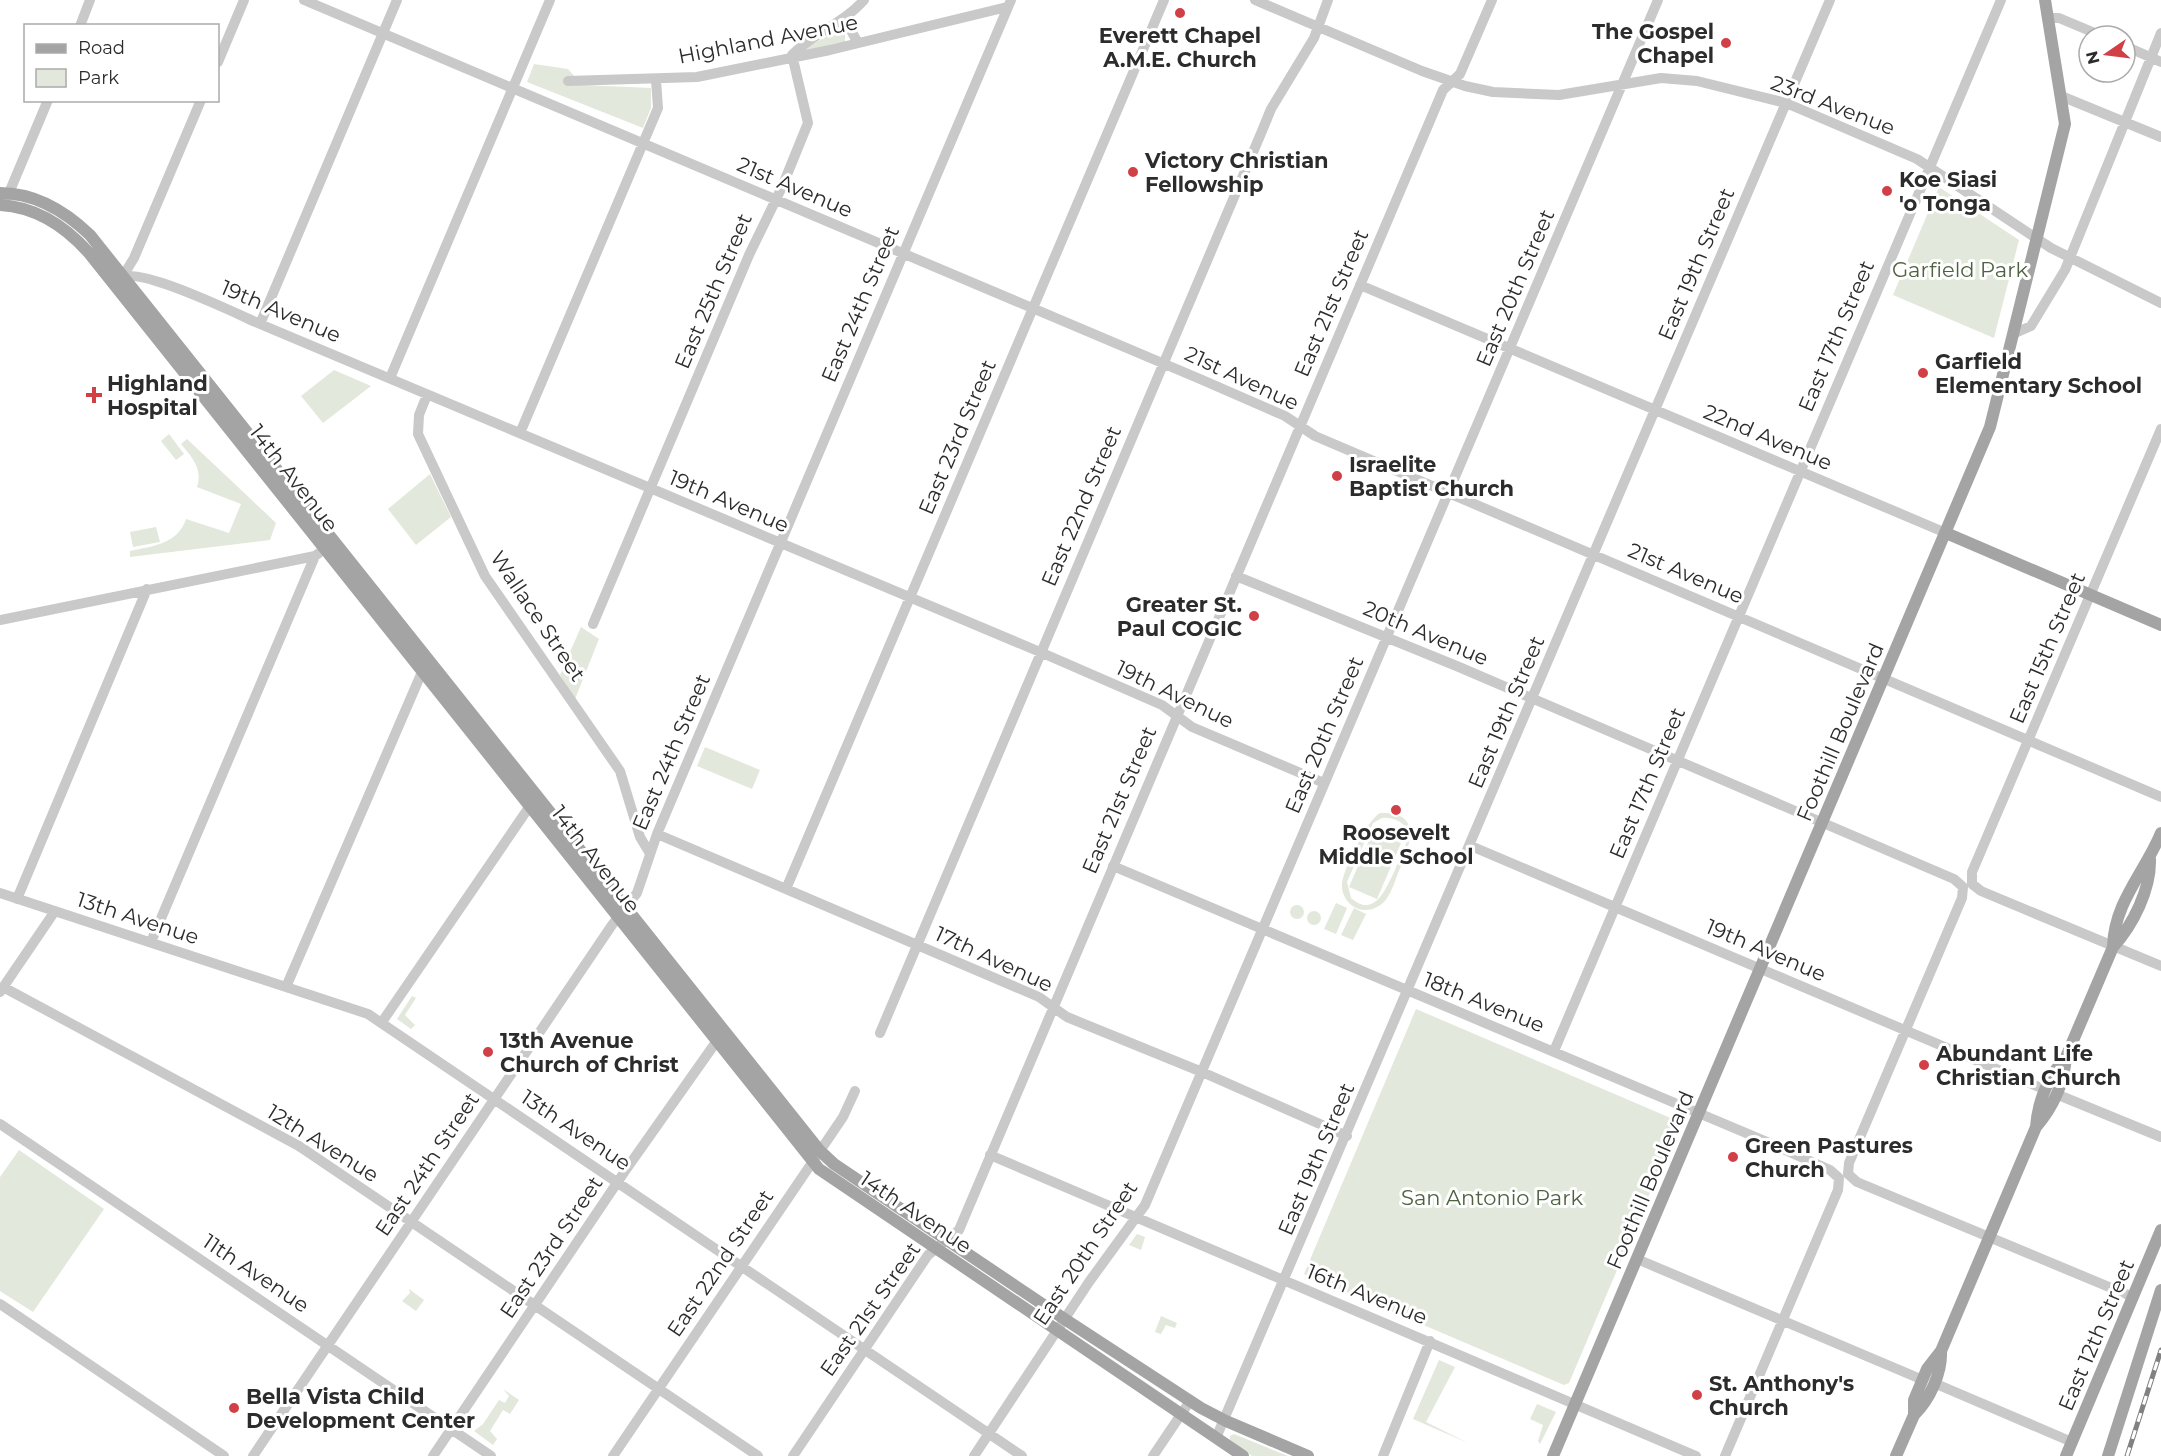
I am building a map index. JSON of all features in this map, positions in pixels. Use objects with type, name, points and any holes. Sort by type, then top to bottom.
[{"type":"main road","name":"Foothill Boulevard","points":[[1553,1456],[1990,427],[2065,124],[2045,0]]},
{"type":"main road","name":"14th Avenue","points":[[3,199],[43,216],[74,236],[118,279],[324,548],[425,665],[720,1036],[812,1162],[1243,1456]]},
{"type":"main road","name":"22nd Avenue","points":[[1946,533],[2161,625]]},
{"type":"main road","points":[[1896,1456],[1914,1415],[1914,1400],[1928,1381],[1931,1360],[1941,1350],[2036,1127],[2048,1113],[2054,1070],[2066,1057],[2113,947],[2127,932],[2151,873],[2150,859],[2161,833]]},
{"type":"main road","name":"14th Avenue","points":[[720,1036],[820,1151],[834,1164],[1065,1320],[1190,1401],[1226,1421],[1308,1456]]},
{"type":"main road","name":"East 12th Street","points":[[2066,1456],[2161,1230]]},
{"type":"main road","name":"East 12th Street","points":[[2109,1456],[2161,1290]]},
{"type":"street","points":[[81,24],[90,0]]},
{"type":"street","points":[[219,60],[244,0]]},
{"type":"street","name":"21st Avenue","points":[[304,0],[1285,416],[1315,436],[2161,797]]},
{"type":"street","points":[[260,324],[397,0]]},
{"type":"street","points":[[390,378],[550,0]]},
{"type":"street","points":[[792,55],[801,46],[844,18],[864,0]]},
{"type":"street","name":"East 23rd Street","points":[[786,889],[1164,0]]},
{"type":"street","name":"23rd Avenue","points":[[1255,0],[1451,82],[1493,92],[1530,96],[1559,95],[1662,78],[1684,79],[1786,103],[1917,159],[2037,239],[2161,303]]},
{"type":"street","name":"East 22nd Street","points":[[880,1033],[1271,109],[1314,38],[1328,0]]},
{"type":"street","name":"East 21st Street","points":[[793,1456],[935,1248],[959,1230],[1443,90],[1460,74],[1492,0]]},
{"type":"street","name":"East 20th Street","points":[[974,1456],[988,1432],[1145,1205],[1658,0]]},
{"type":"street","name":"East 19th Street","points":[[1216,1438],[1226,1421],[1830,0]]},
{"type":"street","name":"East 17th Street","points":[[1554,1052],[1928,167],[2001,0]]},
{"type":"street","name":"Highland Avenue","points":[[568,81],[656,80],[726,72],[792,55],[858,43],[1009,3]]},
{"type":"street","name":"East 24th Street","points":[[253,1456],[622,913],[638,893],[649,852],[1009,3]]},
{"type":"street","points":[[844,18],[858,43]]},
{"type":"street","points":[[2048,18],[2059,18],[2077,26]]},
{"type":"street","points":[[2013,334],[2031,326],[2060,281],[2125,123],[2156,59],[2161,33]]},
{"type":"street","points":[[2137,51],[2156,59]]},
{"type":"street","name":"East 25th Street","points":[[593,624],[808,123],[792,55]]},
{"type":"street","points":[[520,433],[658,108],[656,80]]},
{"type":"street","points":[[2061,96],[2161,137]]},
{"type":"street","points":[[3,199],[47,102]]},
{"type":"street","points":[[118,279],[134,258],[200,102]]},
{"type":"street","name":"19th Avenue","points":[[118,279],[148,277],[390,378],[1040,652],[1162,705],[1192,727],[1324,783]]},
{"type":"street","name":"22nd Avenue","points":[[1360,285],[1946,533]]},
{"type":"street","name":"Wallace Street","points":[[427,395],[418,424],[425,451],[481,568],[620,771],[640,837],[649,852]]},
{"type":"street","name":"East 15th Street","points":[[1725,1456],[2161,429]]},
{"type":"street","points":[[0,620],[324,548]]},
{"type":"street","points":[[151,942],[324,548]]},
{"type":"street","name":"20th Avenue","points":[[1236,576],[2161,966]]},
{"type":"street","points":[[17,899],[147,589]]},
{"type":"street","points":[[286,987],[425,665]]},
{"type":"street","points":[[382,1022],[533,801]]},
{"type":"street","name":"17th Avenue","points":[[657,834],[1039,997],[1067,1017],[1202,1072],[1347,1136]]},
{"type":"street","name":"19th Avenue","points":[[1471,846],[2161,1137]]},
{"type":"street","name":"18th Avenue","points":[[1113,866],[2133,1297]]},
{"type":"street","name":"13th Avenue","points":[[0,893],[365,1013],[382,1022],[1022,1456]]},
{"type":"street","points":[[1,989],[55,911]]},
{"type":"street","name":"12th Avenue","points":[[1,989],[292,1143],[758,1456]]},
{"type":"street","name":"East 23rd Street","points":[[433,1456],[618,1182],[720,1036]]},
{"type":"street","name":"East 22nd Street","points":[[613,1456],[843,1117],[855,1090]]},
{"type":"street","name":"11th Avenue","points":[[0,1124],[491,1456]]},
{"type":"street","name":"16th Avenue","points":[[990,1155],[1696,1456]]},
{"type":"street","points":[[1637,1259],[2072,1442]]},
{"type":"street","points":[[0,1304],[224,1456]]},
{"type":"street","points":[[1383,1456],[1430,1341]]},
{"type":"street","points":[[1153,1456],[1190,1401]]},
{"type":"green space","points":[[839,29],[845,33],[845,42],[806,52],[804,49]]},
{"type":"green space","points":[[534,64],[568,69],[582,85],[651,88],[651,108],[643,128],[527,82]]},
{"type":"green space","name":"Garfield Park","points":[[1939,187],[2019,240],[1994,338],[1893,295]]},
{"type":"green space","points":[[334,370],[371,386],[323,423],[301,396]]},
{"type":"green space","points":[[169,434],[184,454],[176,460],[161,441]]},
{"type":"green space","points":[[187,439],[276,523],[270,540],[130,557],[130,551],[171,539],[186,519],[229,533],[241,504],[197,487],[199,475],[197,469],[181,444]]},
{"type":"green space","points":[[430,474],[451,517],[416,545],[388,509]]},
{"type":"green space","points":[[156,527],[160,542],[133,547],[130,532]]},
{"type":"green space","points":[[581,627],[599,639],[575,699],[560,675]]},
{"type":"green space","points":[[705,747],[760,770],[752,789],[697,766]]},
{"type":"green space","points":[[1380,813],[1394,814],[1403,818],[1410,833],[1409,843],[1387,898],[1377,907],[1364,910],[1348,901],[1343,893],[1342,884],[1357,845]],"holes":[[[1385,818],[1402,823],[1407,834],[1406,845],[1379,899],[1367,905],[1359,904],[1351,898],[1347,882],[1373,823]]]},
{"type":"green space","points":[[1373,831],[1401,843],[1377,899],[1349,887]]},
{"type":"green space","points":[[1336,903],[1347,908],[1336,934],[1324,929]]},
{"type":"green space","points":[[1294,905],[1300,905],[1304,912],[1300,919],[1294,919],[1290,915],[1290,909]]},
{"type":"green space","points":[[1354,908],[1366,914],[1353,940],[1341,935]]},
{"type":"green space","points":[[1311,911],[1317,911],[1321,918],[1317,925],[1311,925],[1307,921],[1307,915]]},
{"type":"green space","points":[[412,996],[416,998],[405,1015],[415,1025],[411,1029],[397,1019]]},
{"type":"green space","name":"San Antonio Park","points":[[1416,1009],[1680,1122],[1569,1383],[1564,1385],[1304,1274]]},
{"type":"green space","points":[[19,1150],[104,1209],[33,1312],[0,1291],[0,1177]]},
{"type":"green space","points":[[1137,1234],[1145,1237],[1141,1250],[1129,1245]]},
{"type":"green space","points":[[409,1289],[424,1300],[416,1311],[402,1301],[410,1293]]},
{"type":"green space","points":[[1161,1316],[1177,1323],[1175,1328],[1166,1325],[1161,1334],[1155,1332]]},
{"type":"green space","points":[[1439,1360],[1455,1367],[1426,1422],[1468,1443],[1413,1419]]},
{"type":"green space","points":[[503,1389],[519,1400],[510,1414],[503,1410],[490,1431],[497,1439],[493,1445],[474,1431],[483,1424],[499,1400],[505,1403],[509,1396]]},
{"type":"green space","points":[[1537,1404],[1556,1412],[1540,1444],[1538,1441],[1543,1425],[1530,1419]]},
{"type":"green space","points":[[1234,1434],[1288,1456],[1252,1456],[1230,1440],[1230,1436]]},
{"type":"railway","points":[[2127,1456],[2161,1350]]},
{"type":"place","name":"Everett Chapel A.M.E. Church","points":[[1180,13]]},
{"type":"place","name":"The Gospel Chapel","points":[[1726,43]]},
{"type":"place","name":"Victory Christian Fellowship","points":[[1133,172]]},
{"type":"place","name":"Koe Siasi 'o Tonga","points":[[1887,191]]},
{"type":"place","name":"Garfield Elementary School","points":[[1923,373]]},
{"type":"place","name":"Highland Hospital","points":[[94,395]]},
{"type":"place","name":"Israelite Baptist Church","points":[[1337,476]]},
{"type":"place","name":"Greater St. Paul COGIC","points":[[1254,616]]},
{"type":"place","name":"Roosevelt Middle School","points":[[1396,810]]},
{"type":"place","name":"13th Avenue Church of Christ","points":[[488,1052]]},
{"type":"place","name":"Abundant Life Christian Church","points":[[1924,1065]]},
{"type":"place","name":"Green Pastures Church","points":[[1733,1157]]},
{"type":"place","name":"St. Anthony's Church","points":[[1697,1395]]},
{"type":"place","name":"Bella Vista Child Development Center","points":[[234,1408]]}]
